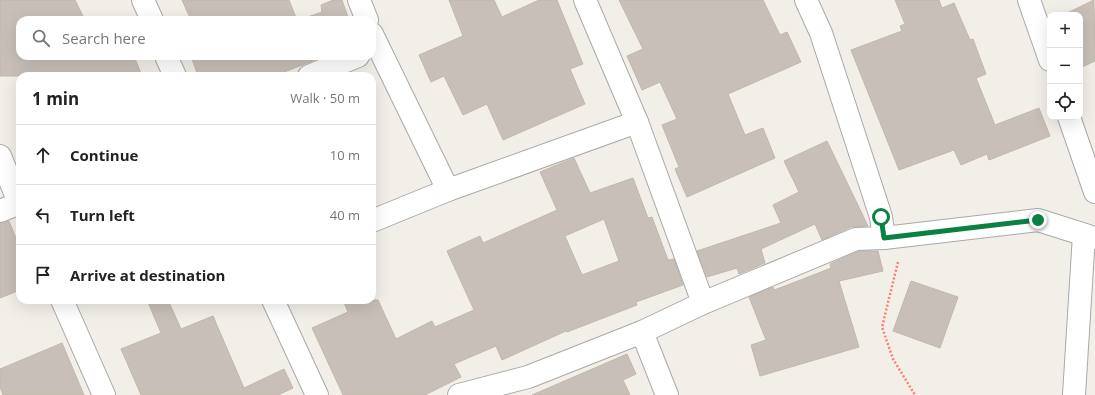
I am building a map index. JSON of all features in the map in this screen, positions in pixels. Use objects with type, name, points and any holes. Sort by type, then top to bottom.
[{"type":"street","points":[[143,0],[150,16]]},
{"type":"street","points":[[359,0],[365,16]]},
{"type":"street","points":[[585,0],[637,122],[703,303]]},
{"type":"street","points":[[806,0],[821,33],[881,217],[894,237]]},
{"type":"street","points":[[1029,0],[1047,51]]},
{"type":"street","points":[[376,58],[448,190]]},
{"type":"street","points":[[168,60],[173,72]]},
{"type":"street","points":[[317,72],[343,60]]},
{"type":"street","points":[[1070,120],[1095,192]]},
{"type":"street","points":[[376,219],[448,190],[637,122]]},
{"type":"street","points":[[0,156],[15,206]]},
{"type":"street","points":[[459,395],[528,377],[642,332],[703,303],[856,240],[1038,220],[1089,236],[1074,395]]},
{"type":"street","points":[[64,304],[104,395]]},
{"type":"street","points":[[275,304],[317,395]]},
{"type":"street","points":[[642,332],[667,395]]},
{"type":"path","points":[[894,237],[896,275],[882,327],[893,359],[915,395]]},
{"type":"building","points":[[0,0],[75,0],[83,16],[16,16],[16,60],[136,60],[140,72],[16,72],[16,76],[0,76]]},
{"type":"building","points":[[182,0],[289,0],[295,16],[189,16]]},
{"type":"building","points":[[333,0],[342,0],[348,16],[310,16],[322,12],[321,5]]},
{"type":"building","points":[[449,0],[494,0],[502,17],[539,0],[557,0],[583,64],[570,69],[585,104],[503,140],[487,104],[463,115],[444,76],[431,82],[419,55],[463,36]]},
{"type":"building","points":[[619,0],[763,0],[780,35],[787,32],[801,62],[728,94],[745,135],[763,128],[775,158],[687,197],[675,169],[679,167],[662,125],[677,119],[660,82],[642,90],[627,56],[643,49]]},
{"type":"building","points":[[895,0],[939,0],[942,8],[954,3],[970,40],[973,39],[986,74],[976,78],[995,125],[1039,108],[1050,136],[989,160],[987,154],[961,165],[954,150],[899,170],[851,50],[902,31],[900,26],[905,24]]},
{"type":"building","points":[[1094,0],[1095,61],[1083,67],[1083,12],[1069,12]]},
{"type":"building","points":[[192,60],[315,60],[284,72],[197,72]]},
{"type":"building","points":[[827,141],[868,226],[851,227],[822,240],[815,224],[761,249],[765,263],[739,274],[737,268],[707,277],[697,251],[781,223],[773,205],[799,192],[784,161]]},
{"type":"building","points":[[574,158],[590,193],[633,178],[648,218],[652,217],[668,260],[674,259],[683,285],[636,302],[637,305],[567,332],[566,331],[502,360],[496,346],[454,364],[461,377],[425,395],[343,395],[312,328],[348,312],[345,304],[376,304],[376,300],[378,300],[396,339],[432,321],[435,327],[474,310],[447,251],[480,236],[483,243],[557,210],[540,172]],"holes":[[[604,219],[619,261],[582,275],[565,236]]]},
{"type":"building","points":[[9,221],[16,238],[16,292],[0,298],[0,223]]},
{"type":"building","points":[[859,251],[878,251],[883,271],[839,281],[859,347],[760,376],[751,345],[766,340],[749,297],[773,287],[774,290],[831,268],[830,264]]},
{"type":"building","points":[[911,281],[958,297],[940,348],[893,331]]},
{"type":"building","points":[[149,304],[170,304],[181,329],[213,316],[244,388],[284,369],[293,388],[278,395],[141,395],[121,349],[161,333]]},
{"type":"building","points":[[62,343],[84,395],[3,395],[0,387],[0,369]]},
{"type":"building","points":[[627,354],[636,374],[623,380],[630,395],[532,395]]},
{"type":"route","points":[[881,217],[884,238],[1038,220]]}]
